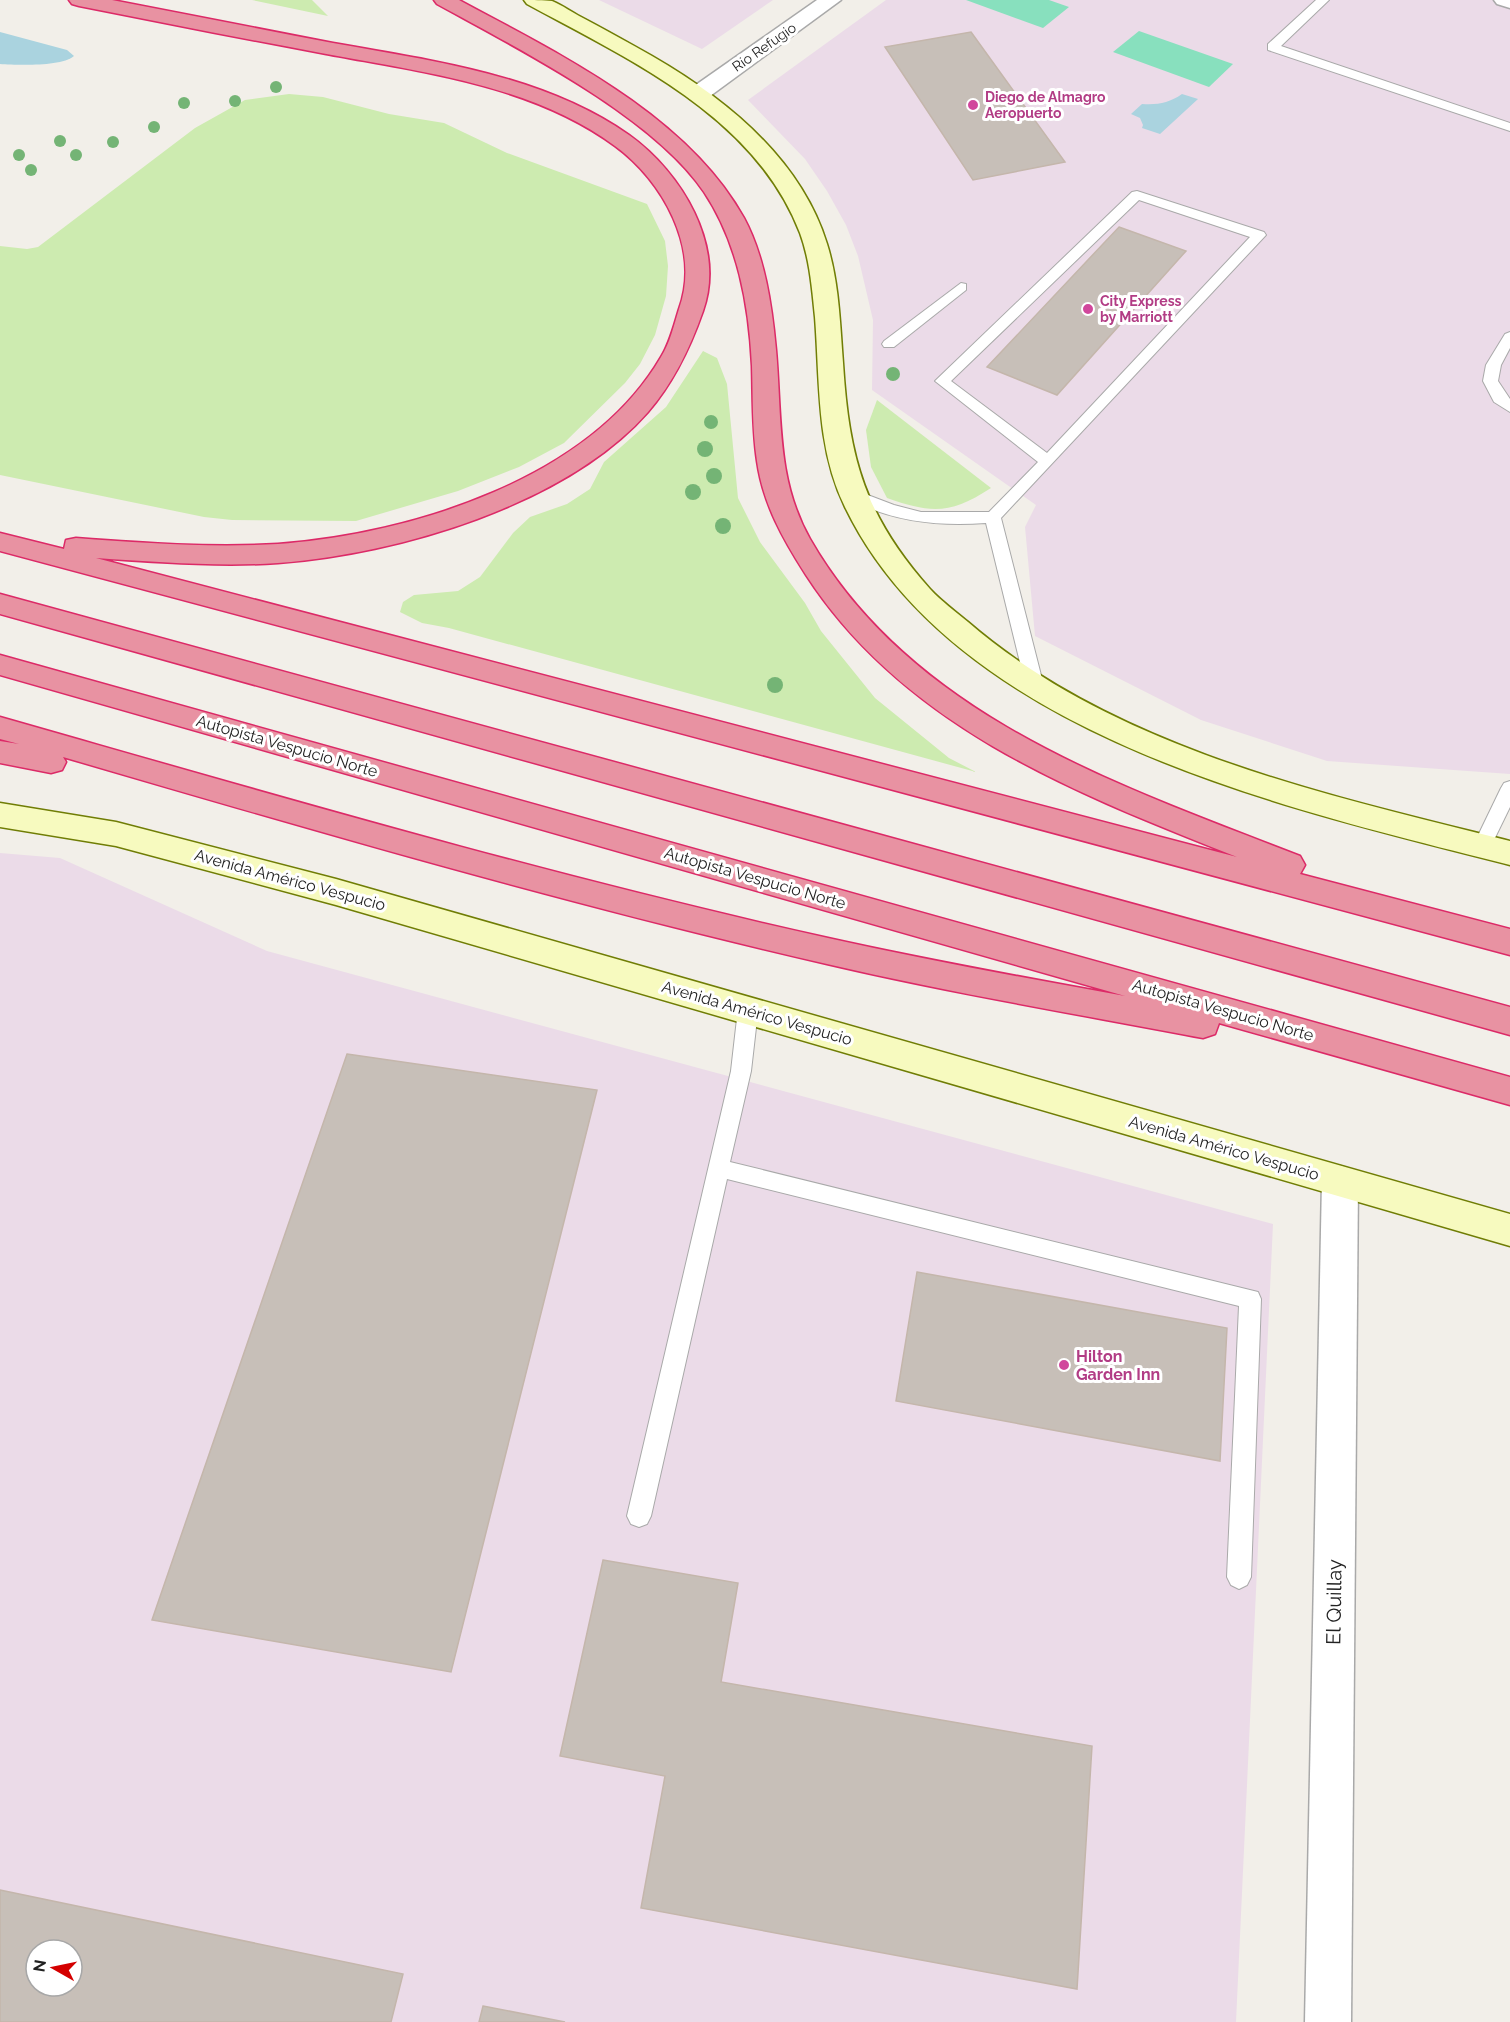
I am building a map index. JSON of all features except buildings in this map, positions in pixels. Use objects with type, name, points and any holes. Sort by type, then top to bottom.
[{"type":"highway","points":[[0,541],[127,551],[262,554],[362,542],[443,522],[533,483],[592,446],[620,424],[643,400],[674,356],[690,321],[696,294],[698,267],[694,242],[673,195],[657,174],[624,141],[565,108],[535,95],[471,76],[79,0]]},
{"type":"highway","points":[[444,0],[551,60],[655,130],[686,157],[731,215],[744,246],[761,330],[766,375],[766,427],[772,475],[799,542],[826,583],[874,640],[913,677],[959,711],[1010,744],[1065,773],[1418,917]]},
{"type":"highway","points":[[0,541],[1510,942]]},
{"type":"highway","points":[[0,604],[1510,1021]]},
{"type":"highway","name":"Autopista Vespucio Norte","points":[[0,665],[1510,1091]]},
{"type":"highway","points":[[0,728],[300,814],[780,940],[1437,1070]]},
{"type":"highway","points":[[0,752],[300,814]]},
{"type":"street","points":[[534,0],[698,94],[744,133],[776,169],[791,192],[811,232],[823,277],[834,434],[852,494],[868,527],[917,592],[982,652],[1035,687],[1094,719],[1186,758],[1304,797],[1496,850]]},
{"type":"street","name":"Río Refugio","points":[[698,94],[831,0]]},
{"type":"street","points":[[1504,0],[1510,2]]},
{"type":"street","name":"Avenida Américo Vespucio","points":[[0,815],[116,834],[208,857],[1510,1230]]},
{"type":"street","name":"El Quillay","points":[[1328,2022],[1340,1181]]},
{"type":"lane","points":[[1323,0],[1272,47],[1510,126]]},
{"type":"lane","points":[[852,494],[875,505],[922,519],[943,521],[993,517],[1048,462],[1259,235],[1137,195],[942,381],[1048,462]]},
{"type":"lane","points":[[889,344],[961,287]]},
{"type":"lane","points":[[1510,337],[1490,367],[1490,379],[1494,391],[1510,407]]},
{"type":"lane","points":[[993,517],[1035,687]]},
{"type":"lane","points":[[1496,850],[1510,788]]},
{"type":"lane","points":[[639,1516],[741,1071],[748,1010]]},
{"type":"lane","points":[[718,1168],[1250,1299],[1239,1577]]},
{"type":"shaded area","points":[[599,0],[773,0],[702,49]]},
{"type":"shaded area","points":[[886,0],[1510,0],[1510,774],[1327,761],[1201,720],[1035,636],[1025,527],[1036,505],[872,390],[873,320],[858,256],[846,225],[827,191],[805,159],[748,100]]},
{"type":"shaded area","points":[[0,853],[60,858],[267,951],[1273,1224],[1236,2022],[0,2022]]},
{"type":"green space","points":[[252,0],[312,0],[328,16]]},
{"type":"green space","points":[[966,0],[1049,0],[1069,7],[1043,28]]},
{"type":"green space","points":[[1139,31],[1233,64],[1209,87],[1113,52]]},
{"type":"green space","points":[[289,94],[323,97],[389,114],[444,123],[507,153],[647,204],[665,241],[668,266],[666,296],[655,335],[640,364],[625,383],[564,443],[519,467],[458,491],[356,521],[232,520],[204,517],[0,475],[0,246],[27,249],[38,247],[195,128],[245,100]]},
{"type":"green space","points":[[703,351],[717,358],[727,384],[738,498],[760,542],[805,603],[821,631],[875,698],[949,758],[976,772],[449,628],[422,623],[400,612],[403,602],[414,595],[458,591],[480,577],[513,533],[530,517],[567,504],[590,489],[604,462],[666,407]]},
{"type":"green space","points":[[877,400],[991,488],[964,503],[941,509],[917,507],[887,498],[871,467],[866,430]]},
{"type":"water","points":[[0,32],[67,50],[74,56],[68,60],[49,64],[0,64]]},
{"type":"water","points":[[1182,94],[1198,99],[1160,134],[1142,128],[1140,118],[1131,114],[1142,104],[1163,103]]},
{"type":"place","name":"Diego de Almagro Aeropuerto","points":[[973,105]]},
{"type":"place","name":"City Express by Marriott","points":[[1088,309]]},
{"type":"place","name":"Hilton Garden Inn","points":[[1064,1365]]}]
